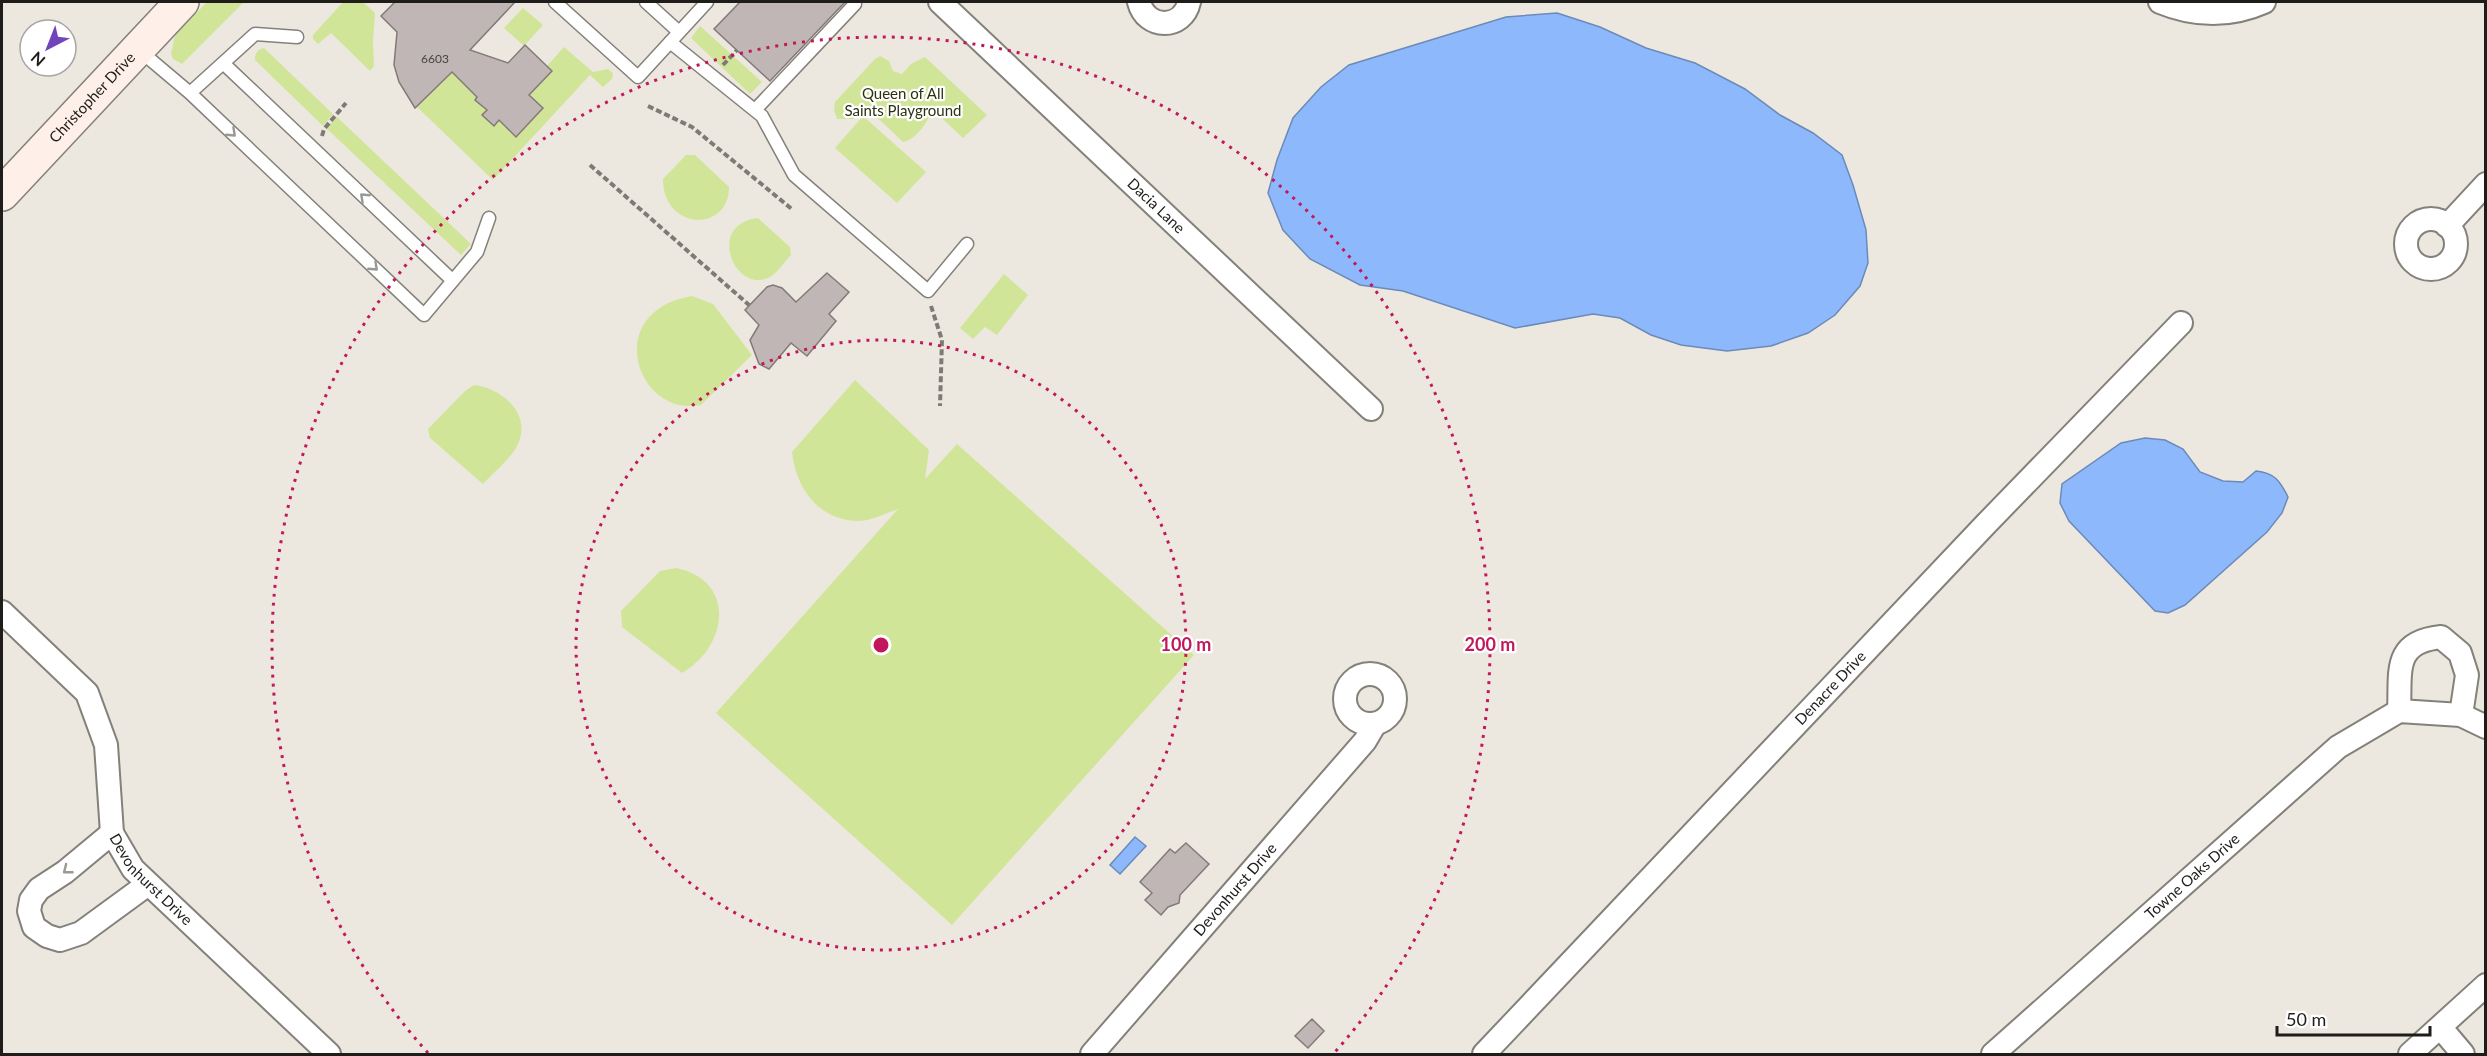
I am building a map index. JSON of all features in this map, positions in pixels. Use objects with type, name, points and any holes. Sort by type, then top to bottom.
[{"type":"street","name":"Christopher Drive","points":[[2,194],[182,2]]},
{"type":"street","name":"Dacia Lane","points":[[940,2],[1371,409]]},
{"type":"street","points":[[1139,2],[1149,19],[1163,24],[1183,16],[1189,2]]},
{"type":"street","points":[[2160,2],[2202,13],[2242,11],[2264,2]]},
{"type":"street","points":[[2447,225],[2486,184]]},
{"type":"street","name":"Denacre Drive","points":[[1484,1054],[1986,524],[2181,323]]},
{"type":"street","name":"Devonhurst Drive","points":[[2,612],[87,693],[106,745],[112,833],[133,869],[329,1054]]},
{"type":"street","points":[[2462,715],[2467,675],[2460,653],[2441,637],[2423,639],[2405,651],[2399,711],[2462,715],[2486,727]]},
{"type":"street","name":"Towne Oaks Drive","points":[[1993,1054],[2309,771],[2338,747],[2399,711]]},
{"type":"street","name":"Devonhurst Drive","points":[[1092,1054],[1365,741],[1375,724]]},
{"type":"street","points":[[112,833],[65,872],[39,889],[31,900],[28,911],[34,927],[47,936],[60,940],[81,933],[148,884]]},
{"type":"street","points":[[2410,1054],[2486,985]]},
{"type":"street","points":[[2441,1028],[2463,1054]]},
{"type":"lane","points":[[555,2],[638,77],[706,2]]},
{"type":"lane","points":[[646,2],[675,37],[762,116],[794,175],[928,291],[967,244]]},
{"type":"lane","points":[[754,110],[855,4]]},
{"type":"lane","points":[[190,93],[255,34],[297,37]]},
{"type":"lane","points":[[138,49],[190,93],[424,315],[477,252],[489,218]]},
{"type":"lane","points":[[223,63],[452,280]]},
{"type":"path","points":[[720,68],[737,50]]},
{"type":"path","points":[[324,129],[346,103]]},
{"type":"path","points":[[648,106],[693,127],[793,210]]},
{"type":"path","points":[[590,165],[750,305]]},
{"type":"path","points":[[930,303],[942,340],[940,405]]},
{"type":"green space","points":[[207,2],[244,2],[182,64],[173,59],[171,54],[175,35]]},
{"type":"green space","points":[[343,2],[363,2],[375,13],[374,66],[370,71],[331,33],[318,44],[313,39],[313,35]]},
{"type":"green space","points":[[523,8],[543,25],[524,46],[504,28]]},
{"type":"green space","points":[[700,26],[762,82],[750,94],[691,38]]},
{"type":"green space","points":[[564,47],[593,72],[608,69],[613,73],[612,79],[603,87],[590,75],[493,180],[416,106],[451,72],[478,90],[474,94],[477,97],[475,100],[487,110],[494,125],[499,120],[516,137],[543,109],[529,95],[552,71],[547,66]]},
{"type":"green space","points":[[264,48],[333,114],[323,126],[255,60],[257,52]]},
{"type":"green space","name":"Queen of All Saints Playground","points":[[880,56],[889,61],[893,71],[902,74],[911,64],[925,57],[987,115],[963,138],[932,109],[921,129],[913,138],[903,142],[865,106],[854,119],[837,119],[834,110],[835,102]]},
{"type":"green space","points":[[863,116],[926,172],[897,203],[835,148]]},
{"type":"green space","points":[[337,117],[471,244],[461,255],[326,128]]},
{"type":"green space","points":[[686,155],[695,155],[729,187],[726,202],[719,212],[708,218],[696,220],[684,217],[673,209],[666,196],[663,179]]},
{"type":"green space","points":[[758,218],[790,247],[791,255],[771,276],[756,280],[745,276],[736,267],[729,244],[733,232],[742,223]]},
{"type":"green space","points":[[1004,274],[1028,295],[997,335],[985,327],[973,339],[960,328]]},
{"type":"green space","points":[[692,296],[713,304],[752,355],[701,405],[678,405],[659,396],[646,380],[638,361],[638,341],[646,321],[664,306]]},
{"type":"green space","points":[[855,380],[929,450],[925,479],[957,444],[1194,655],[952,925],[716,713],[898,509],[868,520],[858,521],[831,515],[812,500],[798,478],[792,452]]},
{"type":"green space","points":[[474,385],[494,391],[503,397],[517,412],[521,422],[521,433],[515,450],[483,484],[430,438],[428,429],[465,391]]},
{"type":"green space","points":[[676,568],[695,575],[709,586],[717,599],[719,615],[717,631],[709,647],[698,661],[682,673],[622,627],[621,611],[660,571]]},
{"type":"water","points":[[1557,13],[1600,27],[1646,48],[1695,63],[1745,89],[1780,115],[1813,133],[1842,155],[1866,230],[1868,263],[1860,286],[1835,315],[1808,333],[1771,346],[1727,351],[1681,345],[1651,335],[1620,318],[1593,314],[1515,328],[1403,291],[1360,285],[1310,259],[1283,230],[1268,193],[1277,160],[1293,118],[1321,87],[1349,65],[1506,17]]},
{"type":"water","points":[[2145,438],[2165,440],[2183,449],[2200,472],[2223,481],[2243,482],[2256,471],[2268,474],[2279,482],[2288,497],[2282,513],[2267,532],[2185,605],[2168,613],[2155,611],[2069,521],[2060,503],[2062,484],[2121,443]]},
{"type":"water","points":[[1135,837],[1146,846],[1120,874],[1110,865]]},
{"type":"building","points":[[395,2],[515,2],[470,50],[508,63],[525,45],[552,71],[529,95],[543,108],[516,137],[499,120],[494,126],[482,115],[487,110],[475,100],[477,97],[452,72],[415,108],[399,82],[394,65],[397,32],[381,16]]},
{"type":"building","points":[[740,2],[845,2],[770,81],[714,29]]},
{"type":"building","points":[[827,273],[849,292],[829,314],[836,321],[807,356],[791,343],[769,369],[759,364],[750,340],[759,325],[745,310],[767,287],[773,285],[782,288],[796,302]]},
{"type":"building","points":[[1186,843],[1209,864],[1180,895],[1179,903],[1168,907],[1161,915],[1145,900],[1152,893],[1140,882],[1170,849],[1175,853]]},
{"type":"building","points":[[1312,1019],[1324,1031],[1308,1048],[1295,1036]]}]
